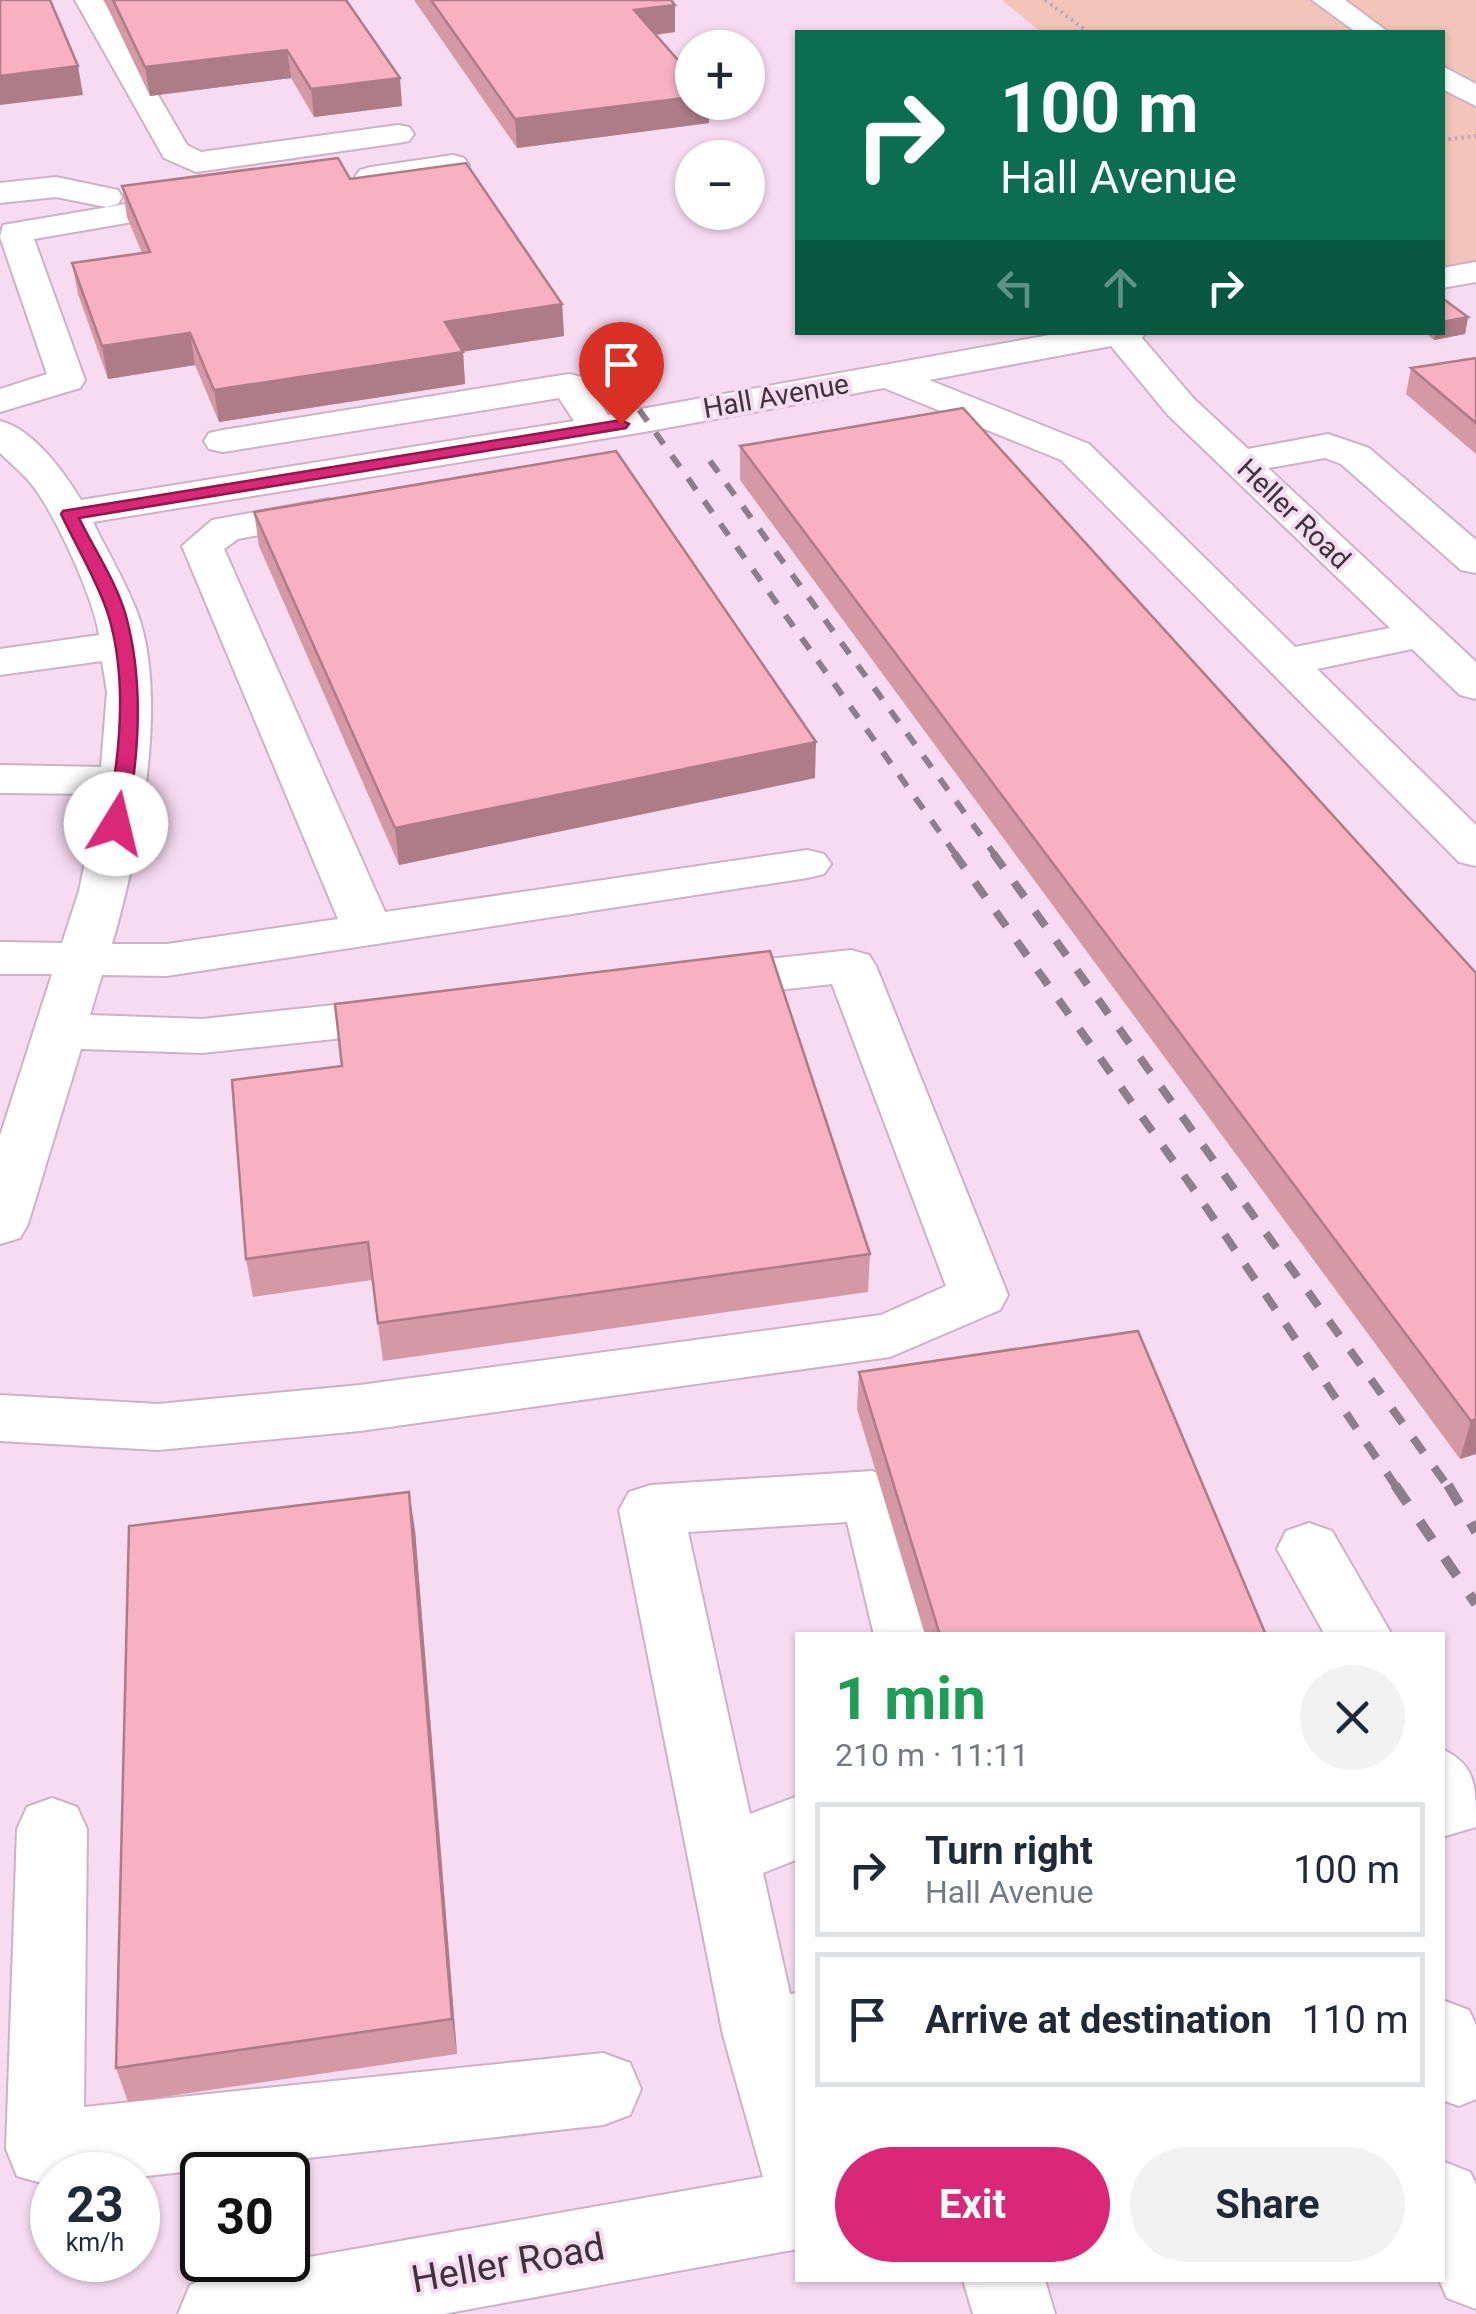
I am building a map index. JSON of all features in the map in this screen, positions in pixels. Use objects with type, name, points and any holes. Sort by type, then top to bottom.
[{"type":"street","points":[[89,0],[175,152],[182,156],[196,162],[398,134]]},
{"type":"street","points":[[1326,0],[1371,30]]},
{"type":"street","points":[[1445,78],[1476,96]]},
{"type":"street","points":[[336,182],[453,165]]},
{"type":"street","points":[[0,193],[56,187],[152,208]]},
{"type":"street","points":[[0,401],[67,380],[8,234],[239,196]]},
{"type":"street","points":[[1445,277],[1476,272]]},
{"type":"street","name":"Hall Avenue","points":[[69,514],[598,428],[1113,335]]},
{"type":"street","name":"Heller Road","points":[[1126,335],[1181,407],[1476,686]]},
{"type":"street","points":[[887,376],[1075,452],[1476,852]]},
{"type":"street","points":[[224,441],[570,385],[598,428]]},
{"type":"street","points":[[0,432],[49,480],[69,514],[116,614],[129,692],[124,781],[103,891],[0,1224]]},
{"type":"street","points":[[418,496],[572,469],[554,435]]},
{"type":"street","points":[[1239,462],[1328,446],[1356,456],[1476,562]]},
{"type":"street","points":[[360,506],[226,529],[202,546],[368,930]]},
{"type":"street","points":[[1286,662],[1421,634]]},
{"type":"street","points":[[0,662],[122,645]]},
{"type":"street","points":[[0,780],[124,781]]},
{"type":"street","points":[[0,929],[166,960],[807,864]]},
{"type":"street","points":[[0,958],[86,943]]},
{"type":"street","points":[[0,1418],[158,1427],[360,1408],[890,1335],[979,1295],[851,966],[662,987]]},
{"type":"street","points":[[60,1031],[202,1036],[456,1009]]},
{"type":"street","points":[[795,2146],[779,2031],[723,1856],[651,1510],[872,1496],[906,1632]]},
{"type":"street","points":[[1309,1549],[1357,1632]]},
{"type":"street","points":[[1445,1783],[1456,1802],[1445,1806]]},
{"type":"street","points":[[723,1856],[795,1828]]},
{"type":"street","points":[[52,1829],[45,2149],[603,2089]]},
{"type":"street","points":[[1445,2206],[1476,2269]]},
{"type":"street","name":"Heller Road","points":[[218,2314],[795,2211]]},
{"type":"street","points":[[1005,2282],[1014,2314]]},
{"type":"path","points":[[1044,0],[1085,30]]},
{"type":"path","points":[[1445,140],[1476,136]]},
{"type":"shaded area","points":[[1002,0],[1476,0],[1476,272],[1445,278],[1445,30],[1039,30]]},
{"type":"building","points":[[0,0],[50,0],[78,66],[0,76]]},
{"type":"building","points":[[113,0],[346,0],[400,78],[311,89],[287,50],[145,67]]},
{"type":"building","points":[[431,0],[671,0],[675,5],[634,10],[675,57],[675,99],[515,119]]},
{"type":"building","points":[[338,158],[350,179],[466,163],[562,304],[445,322],[463,352],[214,390],[190,333],[102,346],[72,263],[150,252],[122,186]]},
{"type":"building","points":[[1445,300],[1468,317],[1445,321]]},
{"type":"building","points":[[1476,358],[1476,423],[1411,368]]},
{"type":"building","points":[[963,408],[1476,973],[1476,1419],[1471,1421],[740,446]]},
{"type":"building","points":[[616,451],[816,742],[395,828],[254,512]]},
{"type":"building","points":[[770,951],[870,1254],[378,1323],[368,1242],[246,1259],[232,1080],[342,1066],[335,1004]]},
{"type":"building","points":[[1138,1331],[1265,1632],[939,1632],[859,1372]]},
{"type":"building","points":[[409,1492],[452,2019],[116,2068],[129,1526]]},
{"type":"railway","points":[[623,387],[956,855]]},
{"type":"railway","points":[[710,461],[995,855]]},
{"type":"railway","points":[[954,853],[1197,1194],[1397,1488]]},
{"type":"railway","points":[[993,853],[1449,1488]]},
{"type":"railway","points":[[1395,1485],[1476,1604]]},
{"type":"railway","points":[[1448,1485],[1476,1532]]},
{"type":"route","points":[[116,824],[123,790],[129,692],[116,614],[69,514],[621,424]]}]
